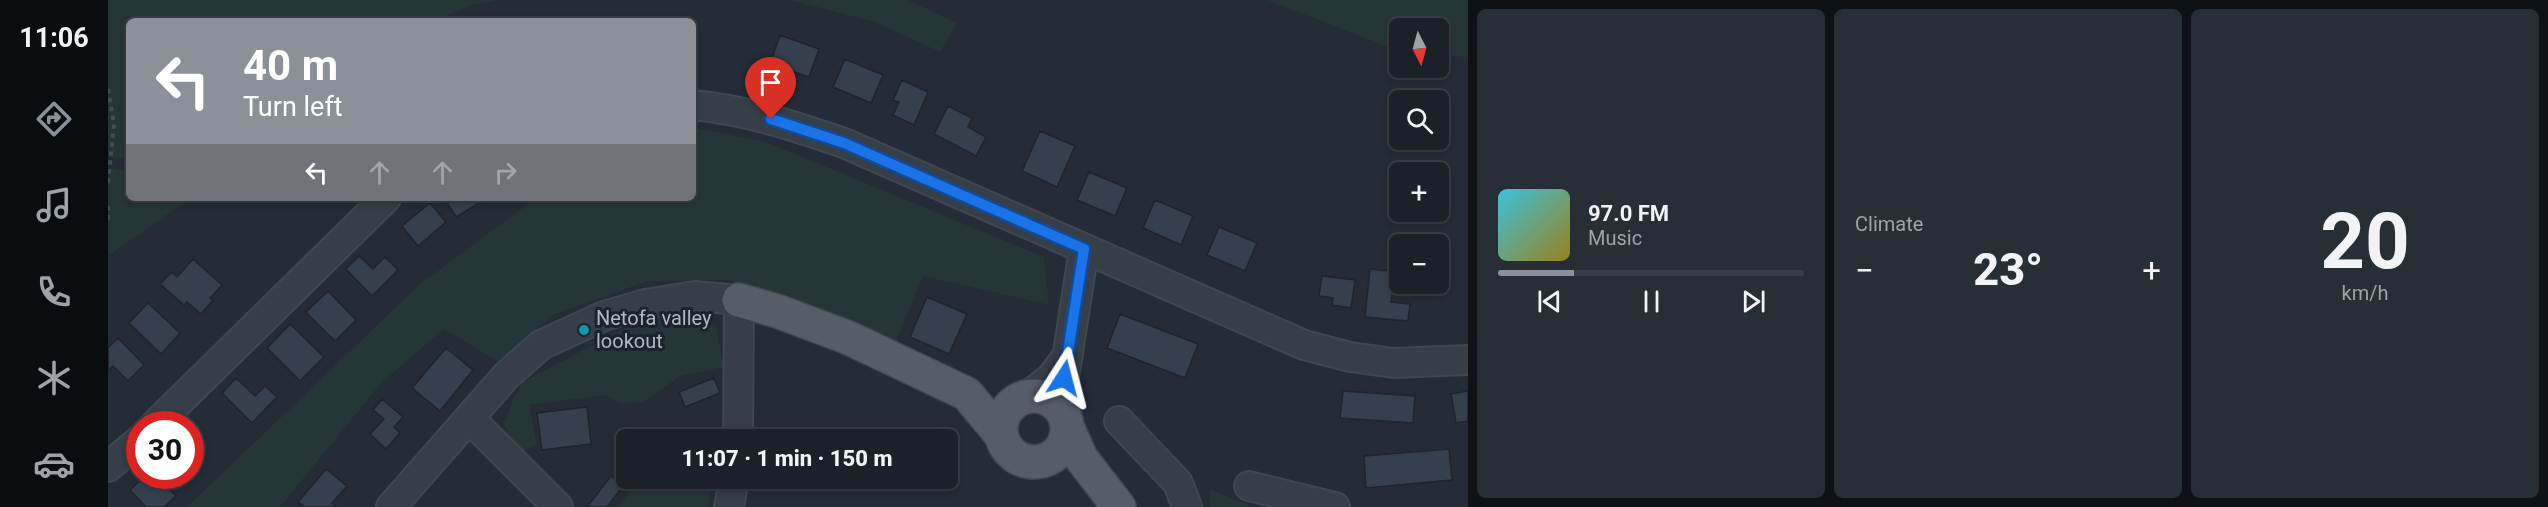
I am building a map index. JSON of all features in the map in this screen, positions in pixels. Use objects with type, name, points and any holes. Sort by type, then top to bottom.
[{"type":"main road","points":[[739,300],[777,311],[849,338],[967,394],[1001,435],[1004,445],[1019,459],[1031,462],[1042,461],[1053,456],[1061,448],[1066,438],[1066,420]]},
{"type":"main road","points":[[951,386],[1002,399],[1048,398],[1058,405],[1081,458],[1115,502]]},
{"type":"main road","points":[[1001,435],[1004,414],[1023,397]]},
{"type":"main road","points":[[1042,461],[1086,477],[1115,502]]},
{"type":"street","points":[[696,105],[752,114],[790,124],[844,143],[1304,345],[1350,357],[1394,363],[1468,360]]},
{"type":"street","points":[[169,411],[383,201]]},
{"type":"street","points":[[1066,420],[1063,392],[1084,249]]},
{"type":"street","points":[[391,507],[506,376],[541,345],[571,329],[645,304],[695,296],[739,300],[738,429]]},
{"type":"street","points":[[1023,397],[1052,377],[1068,355]]},
{"type":"street","points":[[469,418],[558,507]]},
{"type":"street","points":[[1119,422],[1178,483],[1187,507]]},
{"type":"street","points":[[108,467],[126,452]]},
{"type":"street","points":[[1249,486],[1335,507]]},
{"type":"street","points":[[729,507],[732,489]]},
{"type":"path","points":[[108,89],[114,124],[108,183]]},
{"type":"path","points":[[108,206],[108,220]]},
{"type":"shaded area","points":[[108,0],[498,0],[473,5],[440,18],[126,18],[126,158],[108,157]]},
{"type":"shaded area","points":[[790,0],[908,0],[957,23],[940,52],[875,22]]},
{"type":"shaded area","points":[[1267,0],[1468,0],[1468,57],[1449,56],[1449,18],[1389,18],[1389,47]]},
{"type":"shaded area","points":[[696,129],[764,141],[1044,257],[1049,305],[923,276],[894,347],[768,298],[729,280],[648,281],[553,315],[499,362],[444,329],[382,382],[280,507],[187,507],[419,285],[532,201],[696,201]]},
{"type":"shaded area","points":[[108,168],[126,170],[126,201],[187,201],[108,256]]},
{"type":"shaded area","points":[[686,315],[706,318],[716,328],[724,367],[680,376],[644,402],[621,404],[605,395],[529,405],[537,445],[520,452],[509,439],[504,424],[523,382],[615,333],[650,318]]},
{"type":"shaded area","points":[[632,489],[712,489],[708,507],[618,507]]},
{"type":"shaded area","points":[[1210,489],[1253,507],[1210,507]]},
{"type":"building","points":[[780,35],[819,49],[809,77],[770,64]]},
{"type":"building","points":[[845,59],[883,75],[871,103],[833,87]]},
{"type":"building","points":[[902,80],[928,92],[914,125],[893,115],[899,102],[893,100]]},
{"type":"building","points":[[948,106],[972,118],[968,127],[986,137],[976,156],[934,134]]},
{"type":"building","points":[[1040,131],[1075,146],[1057,187],[1022,171]]},
{"type":"building","points":[[1089,172],[1127,188],[1115,216],[1077,200]]},
{"type":"building","points":[[1155,200],[1193,216],[1181,245],[1143,228]]},
{"type":"building","points":[[446,201],[483,201],[456,217]]},
{"type":"building","points":[[430,203],[446,222],[418,246],[402,226]]},
{"type":"building","points":[[1219,227],[1257,243],[1245,271],[1207,255]]},
{"type":"building","points":[[359,256],[373,269],[385,257],[398,270],[372,296],[346,269]]},
{"type":"building","points":[[193,259],[222,285],[210,298],[213,300],[201,314],[187,302],[184,305],[160,284],[172,272],[177,277]]},
{"type":"building","points":[[1370,269],[1389,271],[1391,302],[1410,304],[1408,321],[1365,317]]},
{"type":"building","points":[[1322,276],[1355,280],[1351,308],[1332,305],[1333,298],[1319,296]]},
{"type":"building","points":[[328,291],[356,320],[335,341],[306,312]]},
{"type":"building","points":[[927,297],[967,314],[949,354],[910,337]]},
{"type":"building","points":[[148,303],[180,333],[161,354],[129,323]]},
{"type":"building","points":[[1120,314],[1198,344],[1185,378],[1107,348]]},
{"type":"building","points":[[290,324],[324,357],[300,381],[267,348]]},
{"type":"building","points":[[118,338],[144,365],[128,381],[113,366],[108,371],[108,348]]},
{"type":"building","points":[[446,348],[473,370],[440,411],[412,388]]},
{"type":"building","points":[[236,378],[255,396],[265,386],[277,397],[252,423],[222,393]]},
{"type":"building","points":[[714,378],[720,393],[685,407],[679,392]]},
{"type":"building","points":[[1343,391],[1415,396],[1413,423],[1340,418]]},
{"type":"building","points":[[1468,391],[1468,421],[1456,423],[1451,394]]},
{"type":"building","points":[[382,399],[403,417],[394,427],[400,433],[386,449],[370,434],[384,419],[373,410]]},
{"type":"building","points":[[587,407],[591,444],[542,450],[537,413]]},
{"type":"building","points":[[1449,449],[1452,480],[1366,488],[1364,456]]},
{"type":"building","points":[[326,469],[347,486],[332,503],[336,507],[305,507],[298,502]]},
{"type":"building","points":[[611,476],[616,479],[616,489],[621,489],[607,507],[587,507]]},
{"type":"building","points":[[169,489],[176,496],[164,507],[146,507],[130,490]]},
{"type":"place","name":"Netofa valley lookout","points":[[584,330]]},
{"type":"route","points":[[771,119],[844,143],[1084,249],[1064,378]]}]
